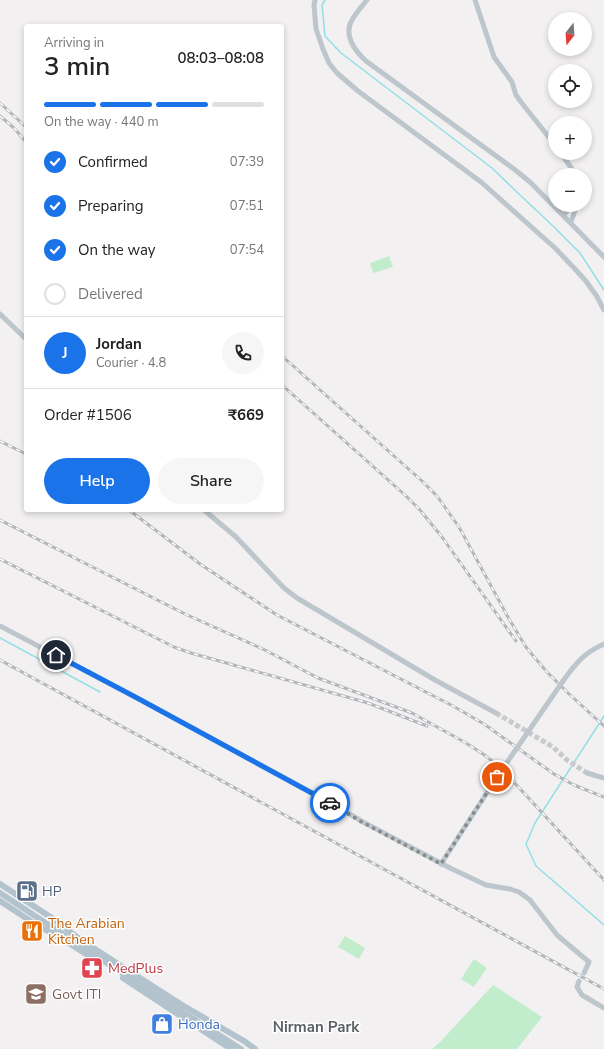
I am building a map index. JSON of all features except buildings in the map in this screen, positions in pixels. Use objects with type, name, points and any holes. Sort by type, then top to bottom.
[{"type":"main road","points":[[0,884],[52,918],[78,938],[114,962],[255,1049]]},
{"type":"main road","points":[[0,893],[151,992],[242,1049]]},
{"type":"main road","points":[[0,901],[37,925],[64,940],[231,1049]]},
{"type":"street","points":[[315,0],[316,28],[323,49],[337,73],[358,91],[481,182],[555,248],[585,280],[596,295],[604,310]]},
{"type":"street","points":[[367,0],[352,20],[349,27],[351,41],[358,53],[366,61],[520,173],[564,215],[604,257]]},
{"type":"street","points":[[476,0],[494,57],[512,82],[516,95],[548,136]]},
{"type":"street","points":[[571,222],[575,212]]},
{"type":"street","points":[[0,314],[24,337]]},
{"type":"street","points":[[206,512],[236,537],[284,588],[297,598],[449,688],[496,713]]},
{"type":"street","points":[[0,626],[139,699],[441,864],[486,885],[519,892],[530,900],[557,935],[589,962],[584,973]]},
{"type":"street","points":[[441,864],[497,777],[576,663],[590,651],[604,644]]},
{"type":"street","points":[[587,772],[604,778]]},
{"type":"street","points":[[579,981],[577,987],[582,995],[604,1008]]},
{"type":"green space","points":[[389,256],[393,267],[373,273],[370,263]]},
{"type":"green space","points":[[345,936],[365,948],[359,959],[338,947]]},
{"type":"green space","points":[[474,959],[487,968],[474,987],[461,979]]},
{"type":"green space","points":[[493,985],[542,1017],[517,1049],[432,1049],[441,1041]]},
{"type":"waterway","points":[[325,0],[322,5],[325,36],[341,53],[492,168],[580,253],[604,290]]},
{"type":"waterway","points":[[0,638],[100,692]]},
{"type":"waterway","points":[[604,716],[535,823],[526,844],[536,866],[604,925]]},
{"type":"tunnel","points":[[496,713],[553,747],[567,760],[587,773]]},
{"type":"railway","points":[[0,103],[24,125]]},
{"type":"railway","points":[[0,116],[14,128],[24,140]]},
{"type":"railway","points":[[284,358],[437,496],[459,527],[526,647],[547,672],[604,726]]},
{"type":"railway","points":[[284,387],[420,510],[442,537],[516,641]]},
{"type":"railway","points":[[0,441],[24,453]]},
{"type":"railway","points":[[132,512],[200,564],[277,615],[453,706],[484,724],[554,774],[574,785],[604,797]]},
{"type":"railway","points":[[0,520],[185,614],[265,650],[318,678],[412,713],[466,743],[500,767],[604,880]]},
{"type":"railway","points":[[0,559],[174,647],[368,703],[427,726]]},
{"type":"railway","points":[[0,660],[604,989]]},
{"type":"way so far","points":[[330,803],[362,822],[441,864],[497,777]]},
{"type":"place","name":"HP","points":[[27,891]]},
{"type":"place","name":"The Arabian Kitchen","points":[[32,931]]},
{"type":"place","name":"MedPlus","points":[[92,968]]},
{"type":"place","name":"Govt ITI","points":[[36,994]]},
{"type":"place","name":"Honda","points":[[162,1024]]},
{"type":"district","name":"Nirman Park","points":[[316,1027]]},
{"type":"route","points":[[56,655],[330,803]]}]
